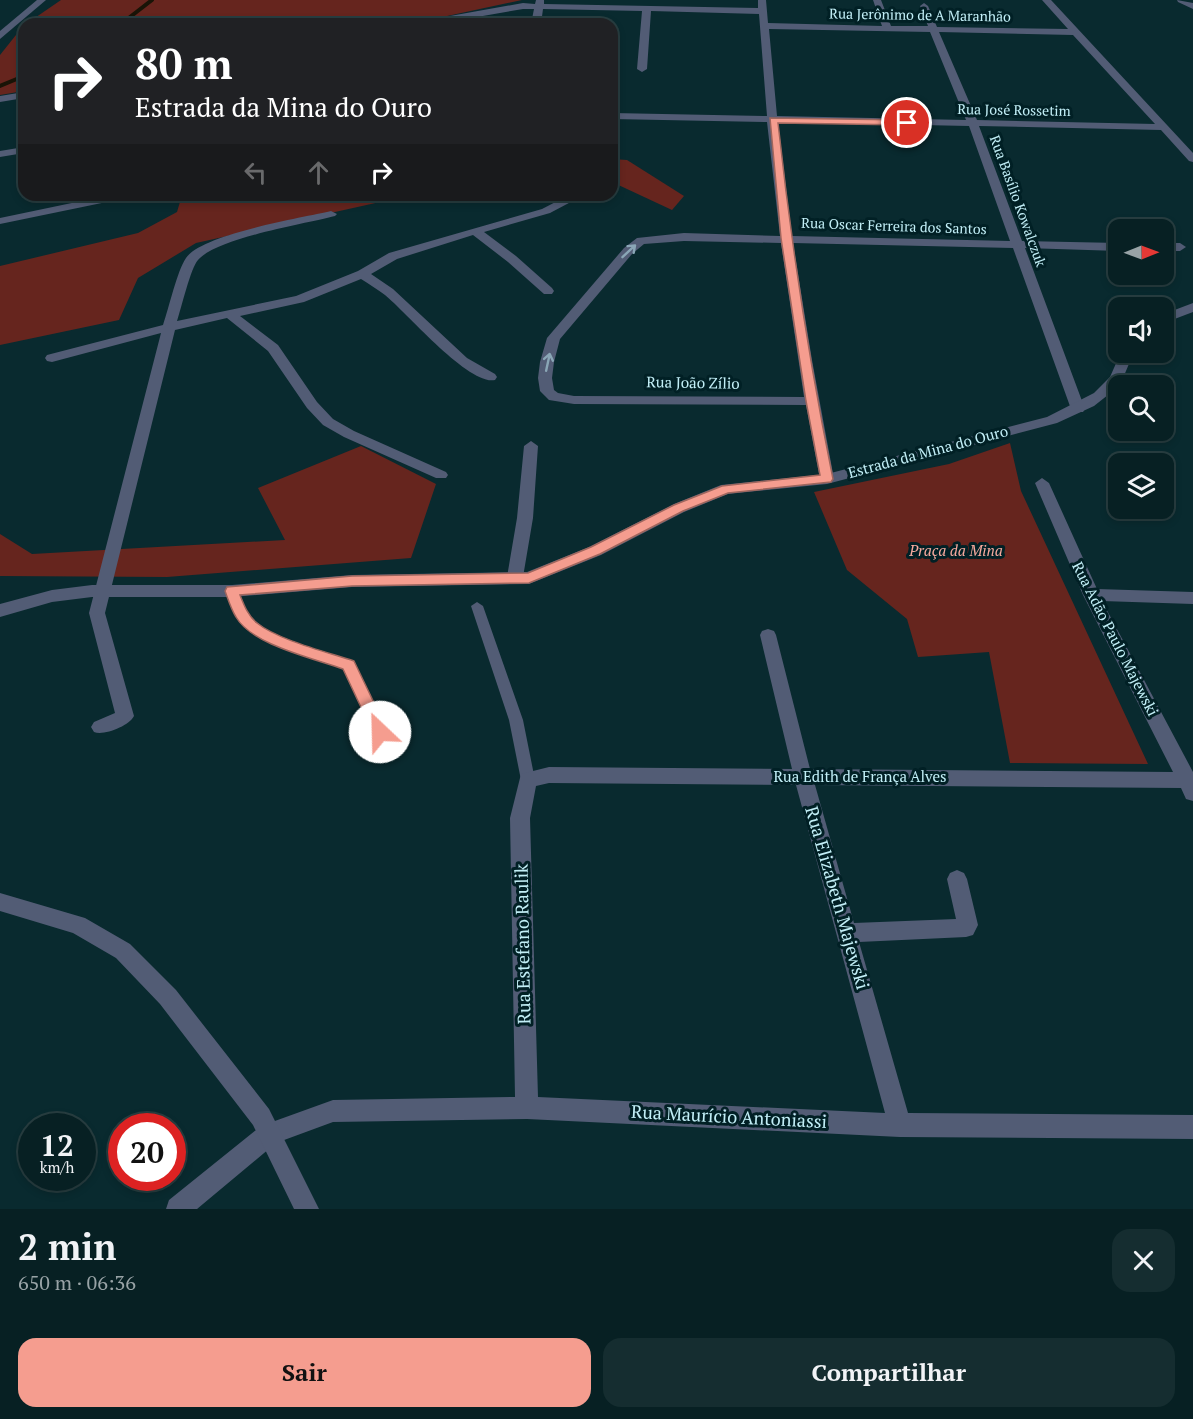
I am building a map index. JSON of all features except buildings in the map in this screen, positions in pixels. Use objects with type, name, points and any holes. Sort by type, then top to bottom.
[{"type":"street","points":[[21,18],[42,0]]},
{"type":"street","points":[[877,0],[887,28]]},
{"type":"street","points":[[1046,0],[1193,159]]},
{"type":"street","points":[[1181,0],[1193,6]]},
{"type":"street","points":[[537,18],[539,3]]},
{"type":"street","points":[[456,18],[539,3],[647,8],[762,6],[768,85],[785,238],[811,401],[827,479]]},
{"type":"street","name":"Rua Basílio Kowalczuk","points":[[924,6],[973,124],[1078,409]]},
{"type":"street","points":[[642,69],[647,8]]},
{"type":"street","points":[[0,36],[18,21]]},
{"type":"street","name":"Rua Jerônimo de A Maranhão","points":[[764,26],[1075,32]]},
{"type":"street","points":[[0,99],[18,96]]},
{"type":"street","name":"Rua José Rossetim","points":[[618,116],[1164,127]]},
{"type":"street","points":[[0,154],[18,151]]},
{"type":"street","points":[[0,221],[97,201]]},
{"type":"street","points":[[52,358],[169,327],[300,299],[362,274],[393,256],[546,211],[566,201]]},
{"type":"street","points":[[100,727],[125,716],[98,613],[169,327],[191,259],[204,249],[270,227],[331,214]]},
{"type":"street","points":[[476,232],[512,259],[548,291]]},
{"type":"street","name":"Rua Oscar Ferreira dos Santos","points":[[574,400],[554,397],[547,391],[545,378],[547,362],[554,338],[628,251],[641,241],[668,238],[785,238],[1108,247]]},
{"type":"street","points":[[1174,247],[1180,247]]},
{"type":"street","points":[[362,274],[389,292],[462,361],[490,377]]},
{"type":"street","points":[[1174,315],[1193,307]]},
{"type":"street","points":[[231,315],[273,348],[312,405],[328,422],[349,434],[441,475]]},
{"type":"street","name":"Estrada da Mina do Ouro","points":[[0,611],[52,596],[103,591],[232,591],[352,581],[529,578],[595,551],[679,508],[726,489],[827,479],[1052,420],[1078,409],[1114,383],[1122,373],[1125,363]]},
{"type":"street","name":"Rua João Zílio","points":[[574,400],[811,401]]},
{"type":"street","points":[[515,578],[525,518],[531,446]]},
{"type":"street","name":"Rua Adão Paulo Majewski","points":[[1042,483],[1091,596],[1191,784]]},
{"type":"street","points":[[1091,596],[1193,598]]},
{"type":"street","name":"Rua Elizabeth Majewski","points":[[768,635],[803,777],[900,1125]]},
{"type":"street","name":"Rua Edith de França Alves","points":[[528,780],[549,774],[1191,784]]},
{"type":"street","name":"Rua Estefano Raulik","points":[[526,1108],[520,818],[528,780]]},
{"type":"street","points":[[846,933],[966,928],[968,925],[957,879]]},
{"type":"street","points":[[0,902],[78,925],[123,951],[168,997],[261,1117],[307,1209]]},
{"type":"street","name":"Rua Maurício Antoniassi","points":[[177,1209],[269,1134],[333,1111],[526,1108],[900,1125],[1193,1127]]},
{"type":"lane","points":[[232,591],[241,615],[252,627],[272,638],[349,665],[380,732]]},
{"type":"lane","points":[[477,606],[516,720],[528,780]]},
{"type":"green space","points":[[61,0],[522,0],[438,18],[35,18]]},
{"type":"green space","points":[[18,32],[18,92],[0,95],[0,55]]},
{"type":"green space","points":[[618,159],[627,160],[684,196],[672,210],[618,185]]},
{"type":"green space","points":[[180,201],[389,201],[196,243],[138,278],[119,320],[0,345],[0,266],[138,233],[177,212]]},
{"type":"green space","name":"Praça da Mina","points":[[1010,443],[1021,491],[1148,764],[1010,763],[989,652],[918,657],[907,619],[847,570],[814,492],[949,464]]},
{"type":"green space","points":[[361,446],[436,484],[411,558],[167,577],[0,576],[0,534],[32,554],[285,540],[258,488]]},
{"type":"waterway","points":[[129,18],[152,0]]},
{"type":"waterway","points":[[0,86],[18,78]]},
{"type":"route","points":[[380,732],[349,665],[272,638],[252,627],[241,615],[232,591],[352,581],[529,578],[595,551],[679,508],[726,489],[827,479],[811,401],[785,238],[773,120],[907,123]]}]
